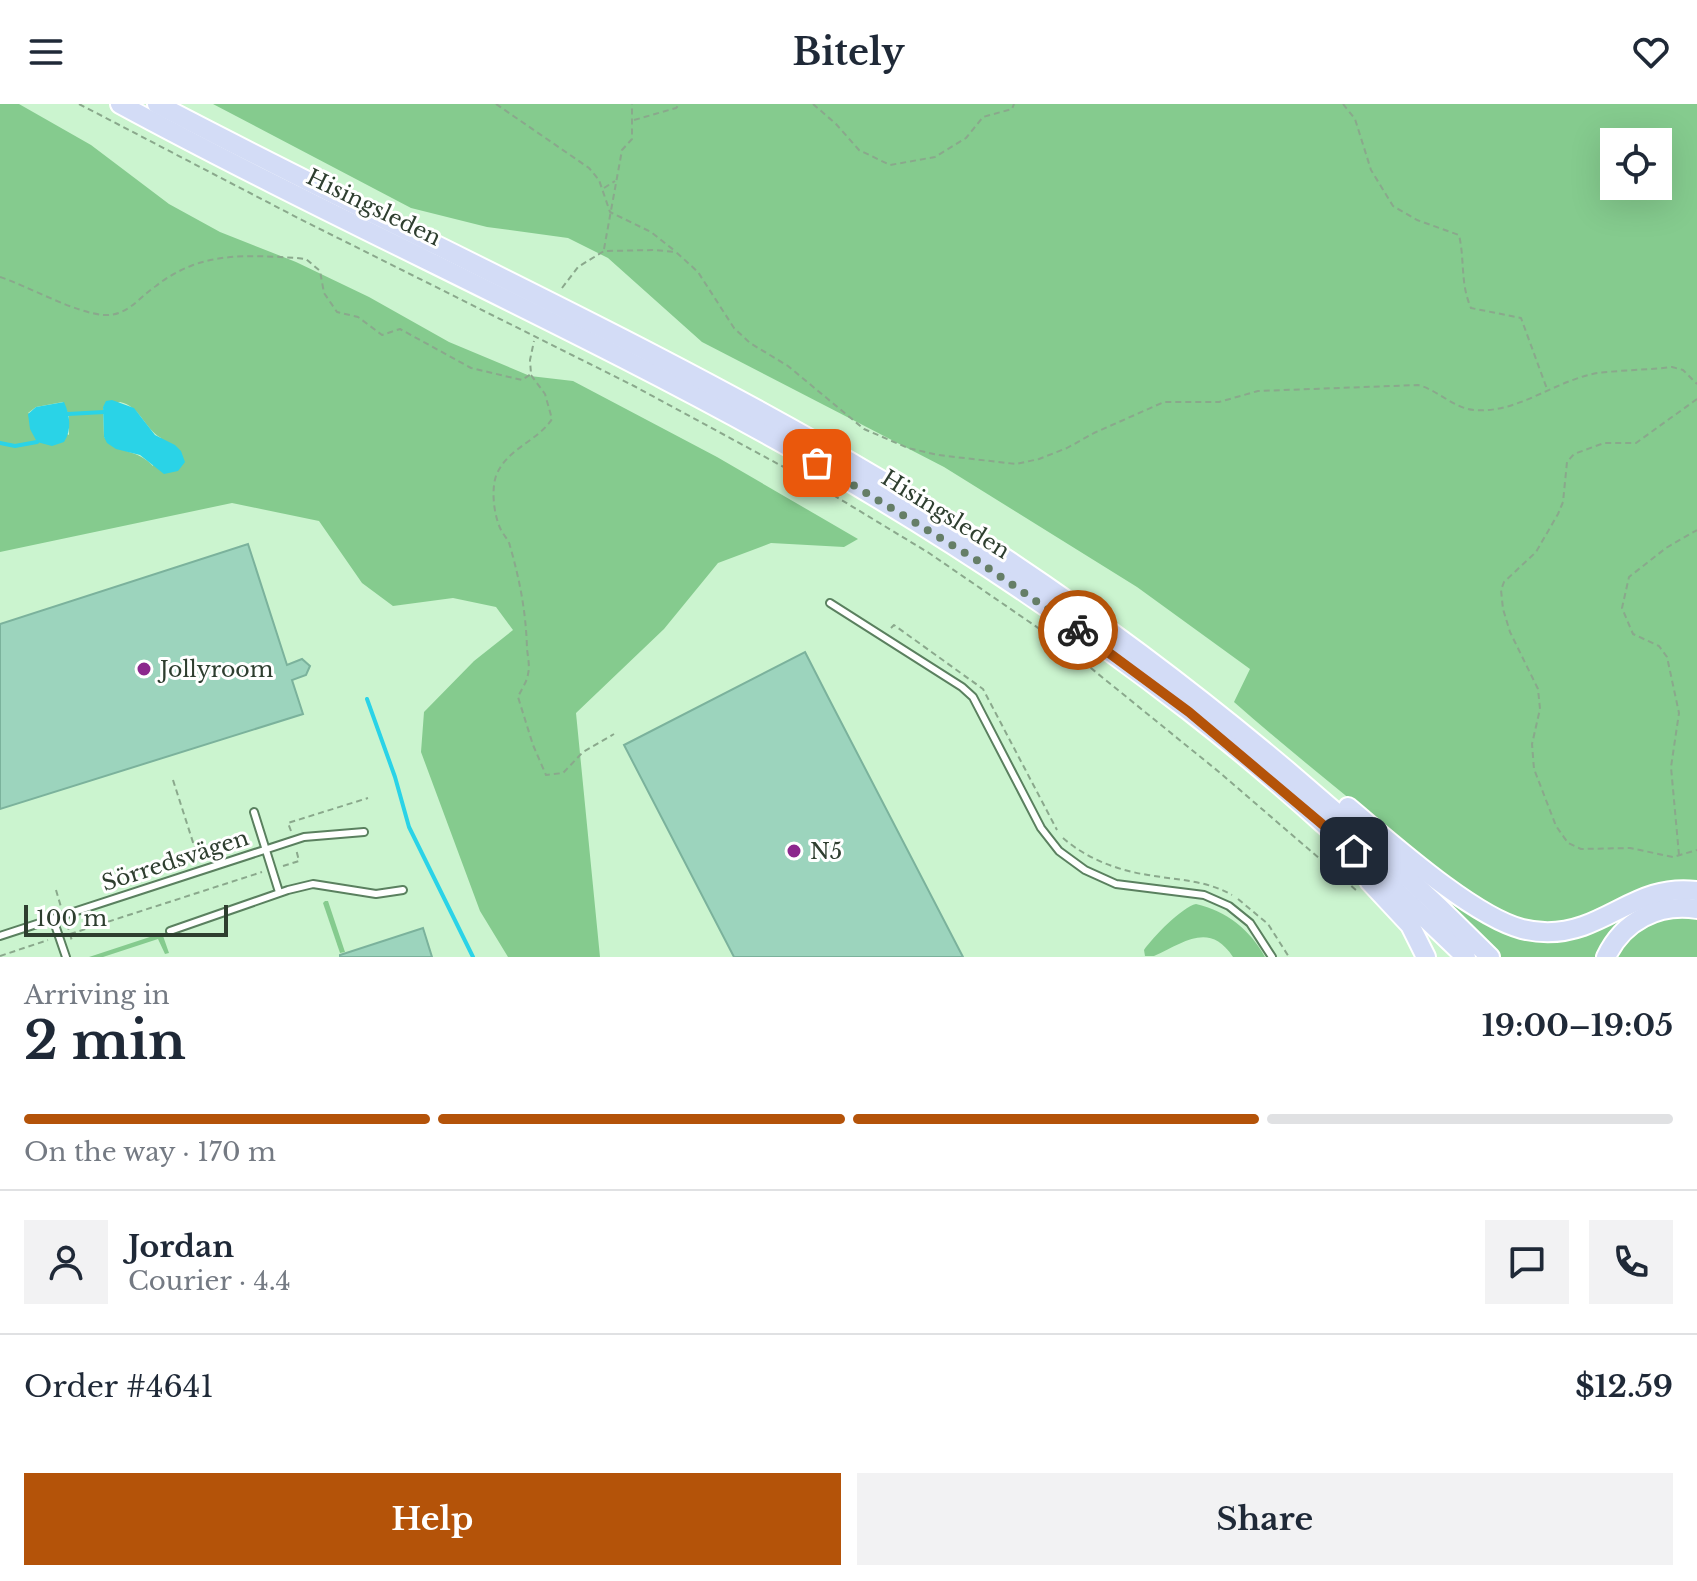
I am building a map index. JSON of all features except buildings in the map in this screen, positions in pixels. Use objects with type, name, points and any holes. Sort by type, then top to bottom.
[{"type":"highway","name":"Hisingsleden","points":[[120,104],[616,354],[754,427],[975,559],[1102,646],[1211,729],[1334,832],[1466,957]]},
{"type":"highway","name":"Hisingsleden","points":[[157,104],[633,343],[882,481],[1064,598],[1199,697],[1388,858],[1490,957]]},
{"type":"highway","points":[[1249,738],[1266,738],[1422,866],[1475,905],[1510,925],[1540,932],[1572,929],[1653,893],[1680,889],[1697,891]]},
{"type":"highway","points":[[1334,832],[1335,849],[1398,911],[1414,932],[1426,957]]},
{"type":"highway","points":[[1606,957],[1622,932],[1647,915],[1668,908],[1697,909]]},
{"type":"lane","points":[[830,603],[973,697],[1041,828],[1059,851],[1085,870],[1116,884],[1204,895],[1229,906],[1250,923],[1272,957]]},
{"type":"lane","points":[[254,812],[279,892]]},
{"type":"lane","name":"Sörredsvägen","points":[[0,936],[304,837],[364,832]]},
{"type":"lane","points":[[170,931],[279,892],[313,884],[376,894],[403,890]]},
{"type":"lane","points":[[53,919],[66,957]]},
{"type":"path","points":[[79,104],[659,399],[815,484],[929,553],[1060,643],[1219,772],[1358,893]]},
{"type":"path","points":[[496,104],[589,168],[603,188],[610,212],[651,232],[698,272],[734,328],[750,343],[788,366],[864,429],[908,448],[938,455],[1016,464],[1039,459],[1164,402],[1219,402],[1258,391],[1418,385],[1432,388],[1468,410],[1483,411],[1500,409],[1596,374],[1672,367],[1683,370],[1697,384]]},
{"type":"path","points":[[604,251],[622,150],[632,139],[632,104]]},
{"type":"path","points":[[634,120],[676,108],[680,104]]},
{"type":"path","points":[[813,104],[859,150],[890,165],[935,157],[966,138],[983,117],[1012,109],[1014,104]]},
{"type":"path","points":[[1343,104],[1355,119],[1371,170],[1393,206],[1417,220],[1459,235],[1464,256],[1463,290],[1471,308],[1521,318],[1548,390]]},
{"type":"path","points":[[603,188],[617,181]]},
{"type":"path","points":[[562,288],[578,267],[604,251],[676,252]]},
{"type":"path","points":[[0,277],[93,313],[119,314],[174,274],[204,262],[240,256],[297,258],[315,265],[320,271],[324,293],[337,312],[358,317],[382,335],[400,329],[483,373],[522,380],[531,374]]},
{"type":"path","points":[[534,341],[531,374],[545,394],[552,419],[545,430],[507,459],[497,473],[493,488],[496,517],[501,532],[510,542],[513,567],[521,581],[524,599],[529,673],[518,697],[546,775],[563,773],[583,752],[614,734]]},
{"type":"path","points":[[1697,399],[1636,443],[1604,443],[1574,454],[1567,462],[1563,502],[1558,514],[1536,552],[1504,582],[1501,590],[1510,632],[1538,689],[1540,709],[1532,744],[1534,769],[1556,826],[1568,843],[1581,849],[1618,848],[1673,857],[1697,850]]},
{"type":"path","points":[[1680,856],[1671,767],[1679,713],[1667,657],[1659,646],[1633,634],[1622,608],[1629,577],[1666,548],[1697,530]]},
{"type":"path","points":[[884,636],[894,625],[980,686],[1065,840],[1119,869],[1200,882],[1223,890],[1263,918],[1289,957]]},
{"type":"path","points":[[173,780],[208,889]]},
{"type":"green space","points":[[0,104],[19,104],[91,145],[169,204],[220,232],[296,262],[369,297],[449,342],[530,376],[573,381],[717,457],[858,539],[844,547],[771,543],[718,563],[664,629],[576,713],[600,957],[508,957],[480,911],[421,752],[424,712],[474,661],[513,630],[496,607],[453,598],[393,606],[362,583],[319,521],[232,503],[0,552]],"holes":[[[63,402],[69,416],[69,435],[28,413],[36,407]],[[120,402],[132,408],[161,438],[153,466],[104,437],[103,407]]]},
{"type":"green space","points":[[213,104],[1697,104],[1697,882],[1657,884],[1590,915],[1554,923],[1518,921],[1489,908],[1442,876],[1234,702],[1250,669],[1137,587],[944,467],[702,342],[608,258],[568,238],[487,227],[411,208]]},
{"type":"green space","points":[[1422,878],[1527,937],[1653,900],[1598,957],[1501,957]]},
{"type":"green space","points":[[328,901],[345,952],[340,953],[323,903]]},
{"type":"green space","points":[[1196,904],[1218,911],[1236,923],[1252,938],[1265,957],[1233,957],[1224,946],[1205,937],[1186,941],[1154,956],[1145,956],[1144,950],[1161,931]]},
{"type":"green space","points":[[1663,914],[1697,914],[1697,957],[1611,957],[1627,935]]},
{"type":"green space","points":[[162,933],[169,953],[165,954],[158,939],[103,957],[89,957]]},
{"type":"water","points":[[112,400],[134,408],[155,435],[181,451],[185,462],[178,471],[164,474],[140,455],[116,449],[107,443],[103,407],[106,401]]},
{"type":"water","points":[[64,402],[69,422],[64,442],[52,446],[37,442],[30,429],[28,414],[36,407]]},
{"type":"waterway","points":[[68,414],[104,412]]},
{"type":"waterway","points":[[0,443],[15,446],[37,442]]},
{"type":"waterway","points":[[367,699],[409,827],[473,957]]},
{"type":"way so far","points":[[817,463],[975,559],[1078,630]]},
{"type":"place","name":"Jollyroom","points":[[144,669]]},
{"type":"place","name":"N5","points":[[794,851]]},
{"type":"route","points":[[1078,630],[1189,712],[1354,851]]}]
